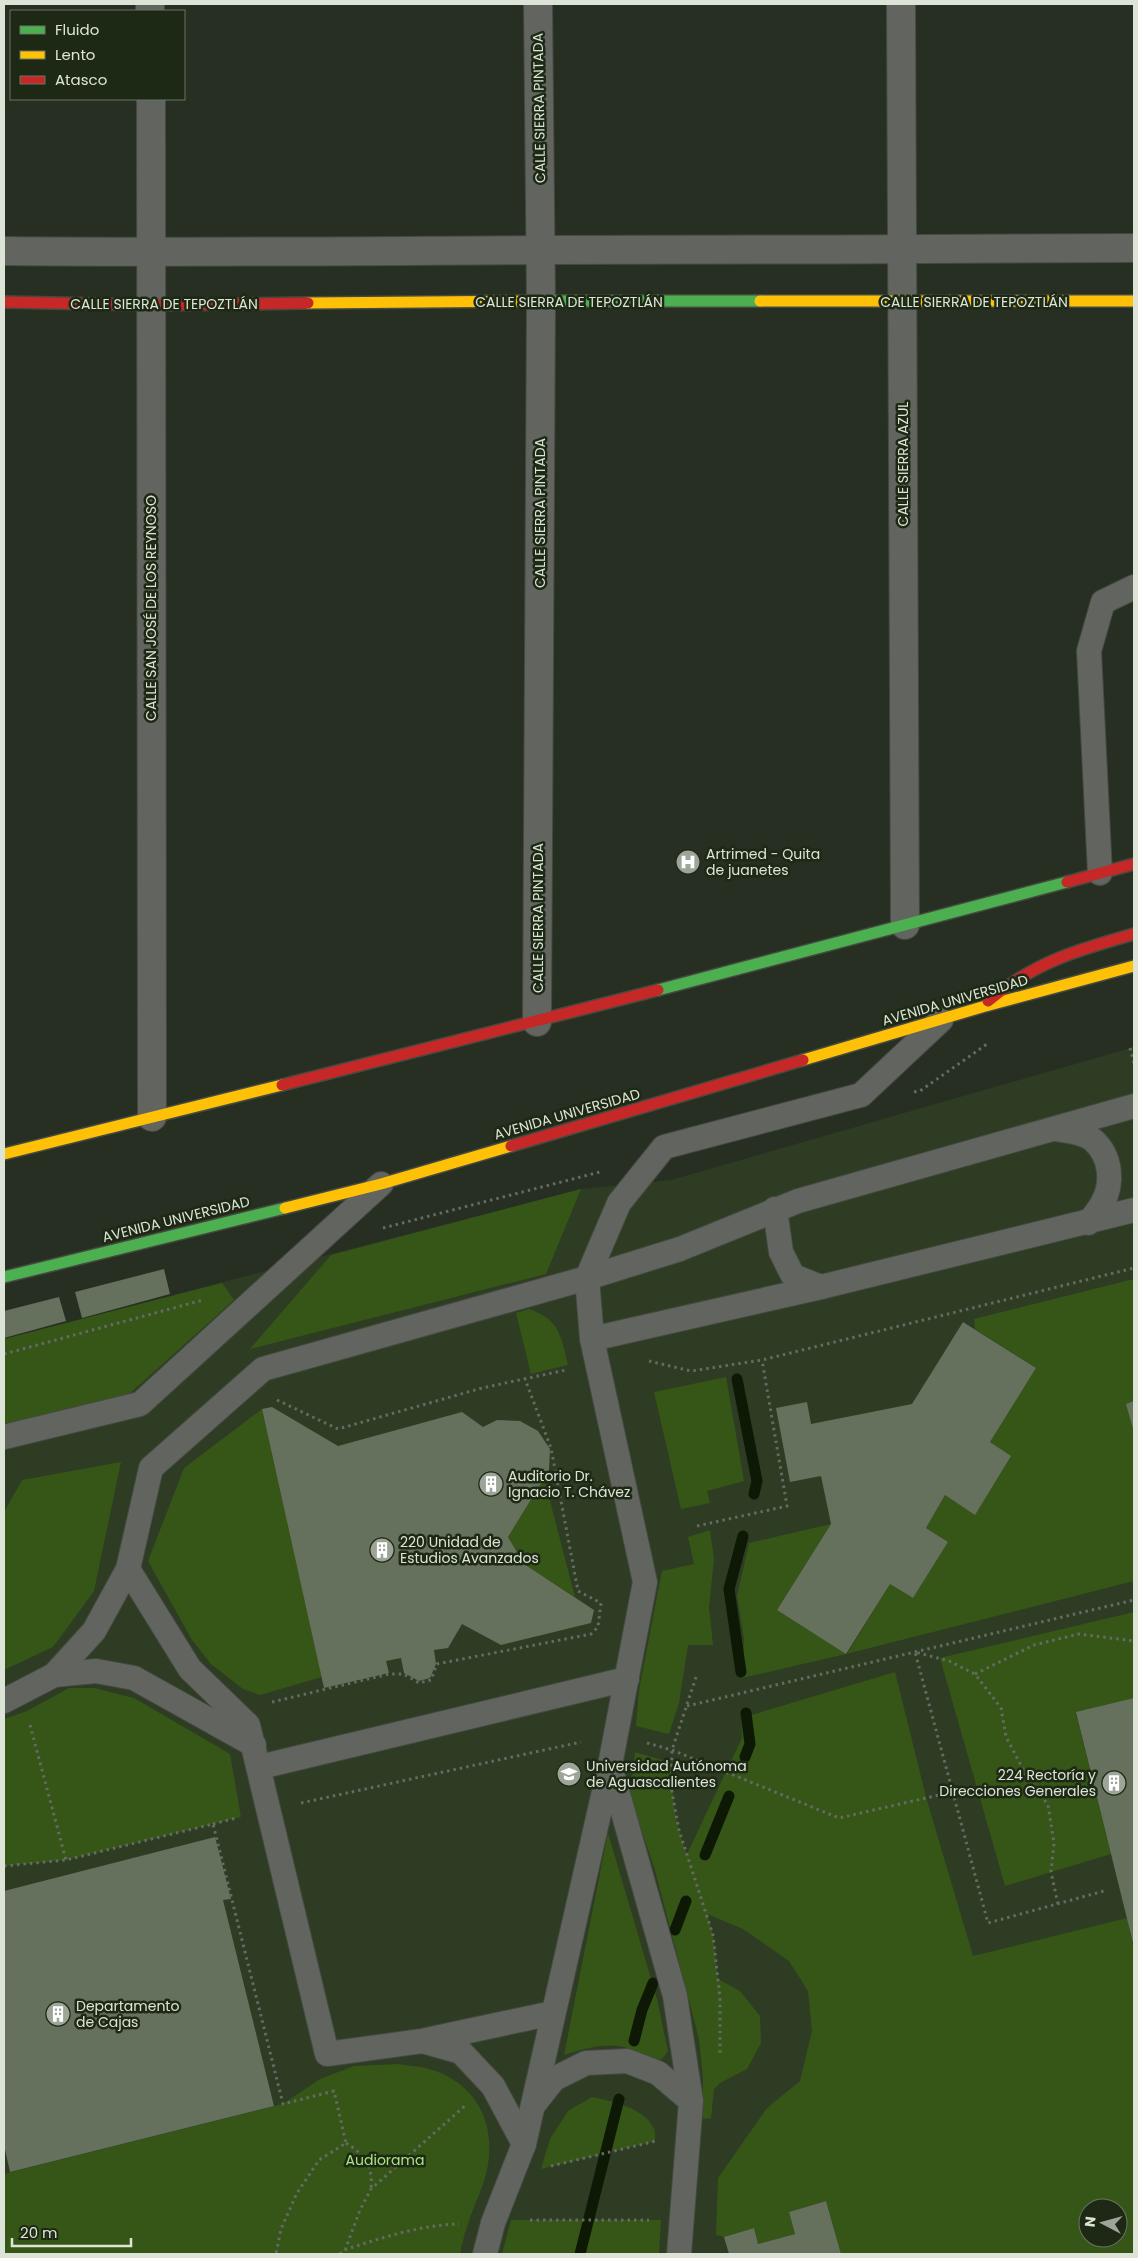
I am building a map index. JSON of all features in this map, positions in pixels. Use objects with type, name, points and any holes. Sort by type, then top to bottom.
[{"type":"main road","name":"CALLE SIERRA DE TEPOZTLÁN","points":[[4,302],[151,305],[541,301],[1134,302]]},
{"type":"main road","points":[[4,1154],[537,1022],[1134,864]]},
{"type":"main road","points":[[982,1007],[1004,986],[1050,959],[1134,934]]},
{"type":"main road","name":"AVENIDA UNIVERSIDAD","points":[[4,1277],[381,1184],[982,1007],[1134,966]]},
{"type":"street","name":"CALLE SIERRA PINTADA","points":[[537,1022],[541,301],[538,4]]},
{"type":"street","name":"CALLE SIERRA AZUL","points":[[901,4],[905,925]]},
{"type":"street","name":"CALLE SAN JOSÉ DE LOS REYNOSO","points":[[151,100],[152,1117]]},
{"type":"street","points":[[4,251],[152,253],[540,250],[902,251],[1134,248]]},
{"type":"lane","points":[[1100,873],[1089,651],[1103,602],[1134,587]]},
{"type":"lane","points":[[485,2254],[493,2223],[524,2144],[610,1765],[645,1582],[592,1339],[587,1278],[620,1203],[664,1147],[860,1095],[941,1020]]},
{"type":"lane","points":[[4,1702],[54,1675],[94,1631],[128,1568],[151,1468],[263,1369],[587,1278],[680,1249],[798,1201],[1134,1106]]},
{"type":"lane","points":[[1052,1129],[1072,1131],[1092,1140],[1106,1156],[1110,1178],[1103,1203],[1088,1223]]},
{"type":"lane","points":[[4,1437],[140,1404],[381,1184]]},
{"type":"lane","points":[[775,1209],[781,1252],[794,1276],[821,1287]]},
{"type":"lane","points":[[592,1339],[821,1287],[1088,1223],[1134,1210]]},
{"type":"lane","points":[[128,1568],[190,1669],[254,1746],[328,2054],[422,2041],[553,2013]]},
{"type":"lane","points":[[54,1675],[96,1671],[134,1678],[254,1746],[627,1679]]},
{"type":"lane","points":[[610,1765],[675,1996],[691,2101],[679,2254]]},
{"type":"lane","points":[[422,2041],[461,2052],[493,2086],[524,2144]]},
{"type":"lane","points":[[532,2108],[554,2079],[586,2063],[627,2061],[658,2073],[691,2101]]},
{"type":"path","points":[[911,1093],[920,1091],[994,1039]]},
{"type":"path","points":[[1130,1048],[1134,1063]]},
{"type":"path","points":[[377,1230],[654,1158]]},
{"type":"path","points":[[274,1398],[338,1429],[482,1388],[598,1362],[644,1360],[691,1371],[762,1360],[1134,1268]]},
{"type":"path","points":[[4,1354],[207,1299]]},
{"type":"path","points":[[697,1526],[787,1506],[762,1360]]},
{"type":"path","points":[[254,1746],[261,1705],[389,1674],[404,1674],[419,1683],[431,1680],[438,1664],[591,1634],[598,1627],[601,1603],[578,1591],[551,1448],[525,1379]]},
{"type":"path","points":[[686,1706],[1134,1600]]},
{"type":"path","points":[[975,1674],[1034,1645],[1079,1634],[1134,1641]]},
{"type":"path","points":[[915,1652],[949,1661],[975,1674],[1001,1708],[1006,1737],[1025,1773],[1048,1805],[1054,1843],[1050,1872],[1058,1904]]},
{"type":"path","points":[[915,1652],[988,1923],[1104,1891]]},
{"type":"path","points":[[696,1677],[672,1750],[671,1787],[679,1830],[713,1935],[720,1998],[720,2064]]},
{"type":"path","points":[[4,1866],[66,1860],[270,1809],[616,1735],[672,1750],[839,1818],[952,1792]]},
{"type":"path","points":[[213,1824],[283,2104],[334,2091],[346,2143],[360,2152],[372,2173],[371,2189]]},
{"type":"path","points":[[340,2254],[344,2250],[360,2210],[371,2189],[468,2103]]},
{"type":"path","points":[[276,2254],[281,2229],[297,2193],[319,2160],[346,2143]]},
{"type":"path","points":[[586,2158],[626,2148]]},
{"type":"path","points":[[570,2220],[609,2220]]},
{"type":"path","points":[[344,2250],[385,2237],[444,2224],[493,2223]]},
{"type":"shaded area","name":"Universidad Autónoma de Aguascalientes","points":[[1134,1047],[1134,2254],[4,2254],[4,1339],[581,1189],[671,1180]]},
{"type":"green space","points":[[581,1189],[546,1274],[250,1349],[331,1255]]},
{"type":"green space","points":[[1134,1279],[1134,1581],[847,1654],[890,1584],[913,1598],[948,1542],[926,1528],[945,1495],[975,1514],[1011,1456],[990,1442],[1036,1368],[975,1329],[974,1319]]},
{"type":"green space","points":[[222,1283],[234,1300],[128,1395],[4,1426],[4,1339]]},
{"type":"green space","points":[[529,1309],[547,1318],[558,1330],[568,1365],[531,1374],[516,1313]]},
{"type":"green space","points":[[726,1377],[744,1481],[707,1491],[710,1503],[681,1509],[654,1392]]},
{"type":"green space","points":[[262,1409],[322,1677],[260,1695],[243,1689],[211,1664],[192,1640],[148,1561],[184,1468]]},
{"type":"green space","points":[[121,1462],[94,1591],[53,1647],[4,1670],[4,1512],[22,1480]]},
{"type":"green space","points":[[544,1478],[575,1597],[524,1564],[508,1537]]},
{"type":"green space","points":[[831,1524],[777,1610],[847,1654],[742,1678],[744,1638],[737,1596],[749,1543]]},
{"type":"green space","points":[[710,1530],[714,1559],[709,1607],[713,1645],[688,1645],[679,1703],[669,1734],[636,1726],[639,1690],[662,1571],[694,1564],[688,1537]]},
{"type":"green space","points":[[1134,1612],[1134,1698],[1076,1713],[1111,1854],[1005,1886],[940,1658]]},
{"type":"green space","points":[[895,1672],[926,1797],[973,1956],[1127,1918],[1134,1950],[1134,2254],[841,2254],[826,2201],[789,2212],[795,2234],[758,2244],[754,2228],[724,2237],[716,2235],[718,2178],[767,2108],[800,2081],[812,2031],[808,1991],[789,1961],[743,1929],[707,1914],[713,1935],[718,1979],[740,1991],[760,2016],[761,2043],[747,2069],[720,2083],[714,2089],[711,2118],[703,2119],[703,2078],[699,2039],[655,1870],[630,1796],[635,1752],[672,1763],[675,1809],[679,1832],[687,1854],[742,1738],[741,1718]]},
{"type":"green space","points":[[69,1688],[94,1688],[134,1698],[230,1754],[241,1817],[66,1860],[4,1866],[4,1719],[27,1711]]},
{"type":"green space","points":[[608,1833],[657,1999],[668,2051],[662,2059],[654,2061],[631,2049],[610,2046],[589,2048],[564,2055]]},
{"type":"green space","name":"Audiorama","points":[[399,2064],[429,2069],[446,2076],[460,2085],[472,2096],[486,2123],[489,2139],[489,2156],[486,2174],[466,2229],[460,2254],[4,2254],[4,2174],[283,2104],[320,2079],[354,2066]]},
{"type":"green space","points":[[592,2097],[636,2111],[650,2122],[655,2130],[655,2141],[541,2169],[550,2139],[568,2111]]},
{"type":"green space","points":[[511,2220],[661,2220],[659,2254],[502,2254]]},
{"type":"building","points":[[164,1269],[170,1294],[82,1318],[75,1292]]},
{"type":"building","points":[[59,1297],[66,1321],[4,1338],[4,1311]]},
{"type":"building","points":[[963,1322],[1036,1368],[990,1442],[1011,1456],[975,1515],[945,1495],[926,1528],[948,1542],[913,1598],[890,1584],[846,1654],[777,1610],[831,1524],[821,1476],[790,1482],[776,1408],[807,1402],[811,1424],[912,1404]]},
{"type":"building","points":[[1134,1401],[1134,1432],[1126,1404]]},
{"type":"building","name":"220 Unidad de Estudios Avanzados","points":[[272,1407],[338,1446],[462,1412],[483,1427],[497,1420],[520,1421],[538,1431],[550,1449],[549,1470],[508,1537],[524,1564],[594,1610],[591,1623],[501,1645],[462,1624],[448,1648],[434,1650],[436,1664],[430,1678],[419,1681],[404,1673],[401,1658],[386,1661],[389,1673],[324,1688],[262,1409]]},
{"type":"building","name":"224 Rectoría y Direcciones Generales","points":[[1134,1698],[1134,1947],[1076,1712]]},
{"type":"building","points":[[215,1837],[231,1899],[223,1900],[274,2106],[10,2172],[4,2145],[4,1891]]},
{"type":"building","points":[[826,2201],[841,2254],[729,2254],[724,2237],[754,2228],[758,2244],[795,2234],[789,2212]]},
{"type":"waterway","points":[[737,1379],[757,1481],[754,1494]]},
{"type":"waterway","points":[[741,1672],[729,1589],[743,1536]]},
{"type":"waterway","points":[[745,1757],[750,1744],[746,1713]]},
{"type":"waterway","points":[[705,1855],[729,1796]]},
{"type":"waterway","points":[[675,1930],[686,1901]]},
{"type":"waterway","points":[[634,2041],[642,2010],[653,1983]]},
{"type":"waterway","points":[[580,2254],[619,2099]]},
{"type":"traffic: fast","points":[[531,301],[760,301]]},
{"type":"traffic: fast","points":[[658,990],[1067,882]]},
{"type":"traffic: fast","points":[[4,1277],[285,1208]]},
{"type":"traffic: slow","points":[[308,303],[531,301]]},
{"type":"traffic: slow","points":[[760,301],[1134,301]]},
{"type":"traffic: slow","points":[[803,1060],[982,1007],[1134,966]]},
{"type":"traffic: slow","points":[[4,1154],[282,1085]]},
{"type":"traffic: slow","points":[[285,1208],[381,1184],[511,1146]]},
{"type":"traffic: jam","points":[[4,302],[151,305],[308,303]]},
{"type":"traffic: jam","points":[[1067,882],[1134,864]]},
{"type":"traffic: jam","points":[[988,1001],[1023,976],[1057,959],[1134,934]]},
{"type":"traffic: jam","points":[[282,1085],[658,990]]},
{"type":"traffic: jam","points":[[511,1146],[803,1060]]},
{"type":"place","name":"Artrimed - Quita de juanetes","points":[[688,862]]},
{"type":"place","name":"Auditorio Dr. Ignacio T. Chávez","points":[[491,1484]]},
{"type":"place","name":"220 Unidad de Estudios Avanzados","points":[[382,1550]]},
{"type":"place","name":"Universidad Autónoma de Aguascalientes","points":[[569,1774]]},
{"type":"place","name":"224 Rectoría y Direcciones Generales","points":[[1114,1783]]},
{"type":"place","name":"Departamento de Cajas","points":[[58,2014]]}]
